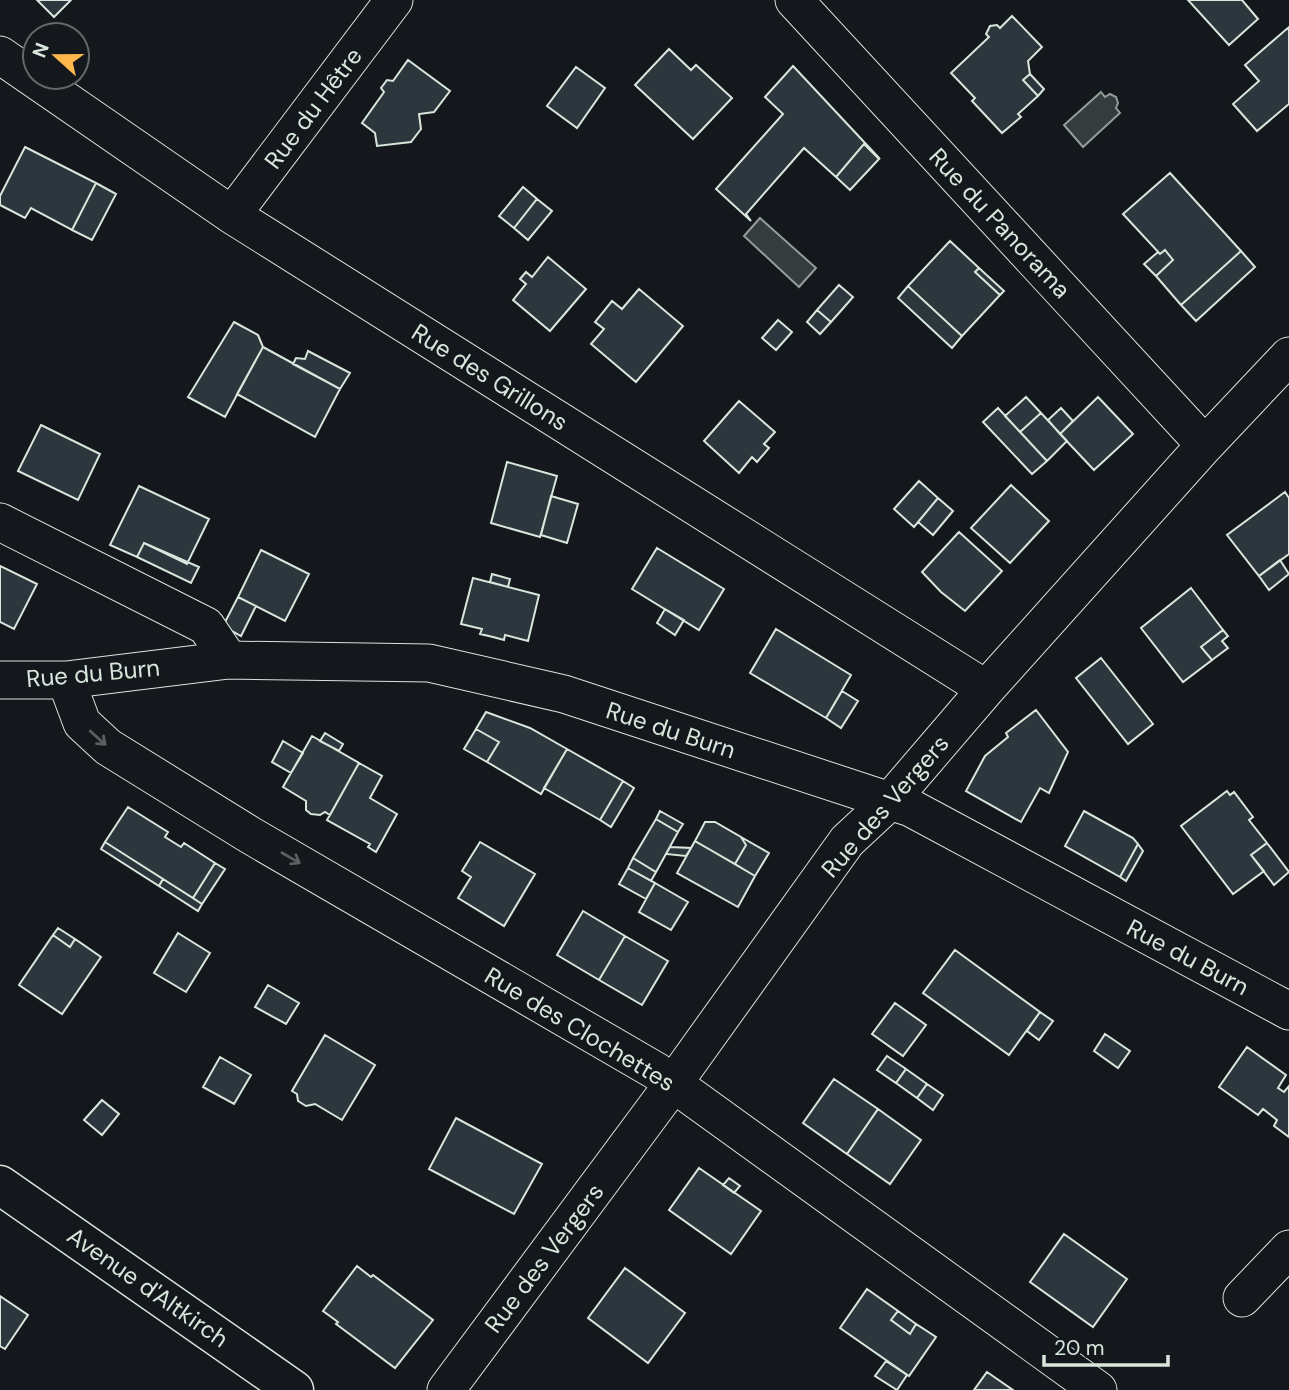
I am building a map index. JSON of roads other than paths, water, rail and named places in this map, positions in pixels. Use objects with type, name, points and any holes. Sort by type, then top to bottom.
[{"type":"main road","name":"Avenue d'Altkirch","points":[[0,1185],[295,1390]]},
{"type":"street","name":"Rue du Hêtre","points":[[232,215],[394,0]]},
{"type":"street","name":"Rue du Panorama","points":[[794,0],[1205,445]]},
{"type":"street","name":"Rue des Grillons","points":[[0,55],[232,215],[986,690]]},
{"type":"street","name":"Rue des Vergers","points":[[446,1390],[673,1084],[847,841],[890,802],[986,690],[1205,445],[1289,356]]},
{"type":"street","points":[[0,522],[206,626],[229,660]]},
{"type":"street","name":"Rue du Burn","points":[[0,680],[66,680],[229,660],[429,663],[564,694],[911,808],[1289,1011]]},
{"type":"street","name":"Rue des Clochettes","points":[[66,680],[82,723],[108,747],[250,835],[656,1071],[1098,1390]]},
{"type":"street","points":[[1242,1298],[1289,1249]]}]
